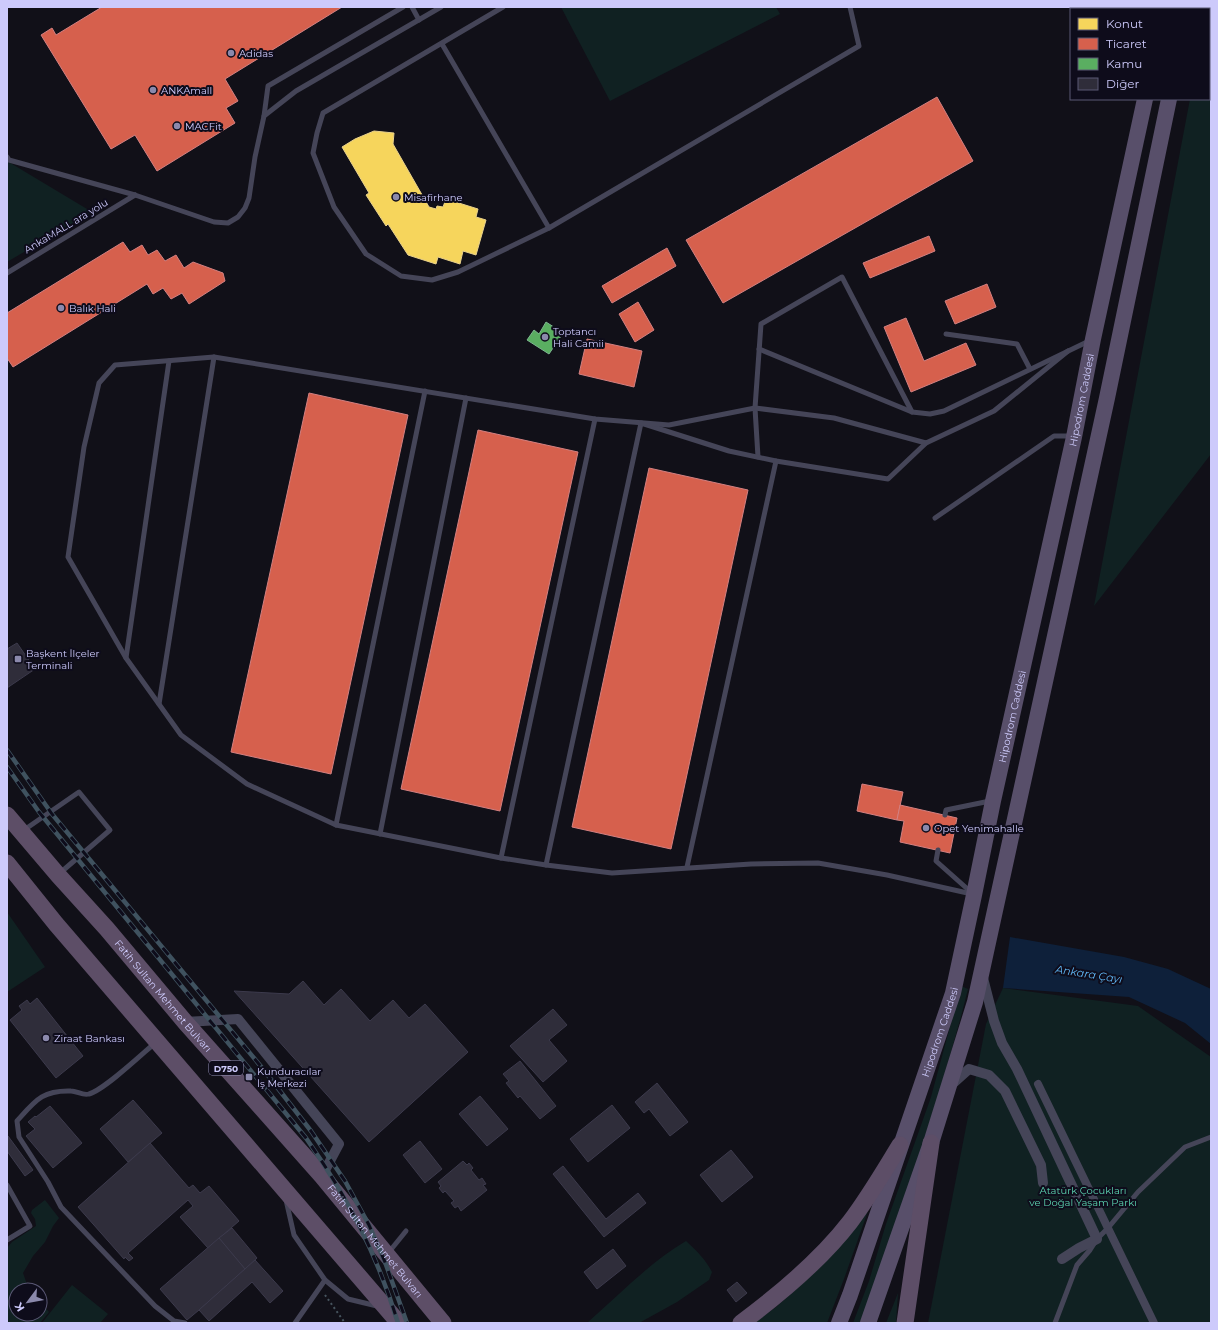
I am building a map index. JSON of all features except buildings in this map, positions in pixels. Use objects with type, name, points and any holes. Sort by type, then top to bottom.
[{"type":"highway","name":"Fatih Sultan Mehmet Bulvarı","points":[[7,815],[107,930],[184,1022],[322,1176],[442,1323]]},
{"type":"highway","points":[[7,863],[56,924],[399,1323]]},
{"type":"highway","points":[[905,1323],[931,1143]]},
{"type":"highway","points":[[741,1323],[765,1305],[795,1279],[828,1247],[850,1222],[900,1145]]},
{"type":"main road","name":"Hipodrom Caddesi","points":[[839,1323],[850,1295],[953,993],[993,801],[1074,437],[1093,339],[1145,100]]},
{"type":"main road","points":[[868,1323],[931,1143],[975,1002],[1108,398],[1169,100]]},
{"type":"street","points":[[981,973],[994,1021],[1002,1043],[1017,1069],[1097,1239],[1079,1248],[1062,1260]]},
{"type":"street","points":[[184,1022],[238,1019],[339,1144],[322,1176]]},
{"type":"street","points":[[949,1087],[969,1069],[990,1075],[1006,1091],[1041,1165],[1043,1183]]},
{"type":"street","points":[[1038,1084],[1154,1323]]},
{"type":"lane","points":[[7,157],[9,160],[135,195],[214,222],[228,223],[238,217],[245,208],[249,198],[268,86],[403,7]]},
{"type":"lane","points":[[412,7],[419,20]]},
{"type":"lane","points":[[264,116],[296,91],[441,7]]},
{"type":"lane","points":[[504,7],[323,113],[313,153],[334,207],[366,254],[401,276],[432,280],[458,272],[549,228],[859,46],[850,7]]},
{"type":"lane","points":[[442,44],[549,228]]},
{"type":"lane","name":"AnkaMALL ara yolu","points":[[7,273],[135,195]]},
{"type":"lane","points":[[758,457],[755,408],[761,324],[842,277],[912,412]]},
{"type":"lane","points":[[946,334],[1017,344],[1030,369]]},
{"type":"lane","points":[[759,349],[912,412],[930,414],[944,411],[1093,339]]},
{"type":"lane","points":[[641,423],[729,451],[776,461],[888,479],[926,443],[994,411],[1068,351]]},
{"type":"lane","points":[[926,443],[834,418],[755,408],[669,425],[595,419],[214,356],[115,365],[99,383],[84,447],[68,557],[126,658],[181,735],[247,784],[336,825],[501,858],[612,873],[687,867],[818,863],[887,875],[974,895]]},
{"type":"lane","points":[[159,704],[214,356]]},
{"type":"lane","points":[[126,658],[169,361]]},
{"type":"lane","points":[[336,825],[425,391]]},
{"type":"lane","points":[[380,834],[466,398]]},
{"type":"lane","points":[[501,858],[595,419]]},
{"type":"lane","points":[[546,865],[641,423]]},
{"type":"lane","points":[[936,518],[1054,436],[1074,437]]},
{"type":"lane","points":[[687,867],[776,461]]},
{"type":"lane","points":[[21,831],[79,792],[110,830],[58,875]]},
{"type":"lane","points":[[945,815],[946,810],[993,801]]},
{"type":"lane","points":[[938,850],[936,861],[974,895]]},
{"type":"lane","points":[[158,1041],[99,1090],[87,1095],[72,1091],[51,1092],[37,1099],[17,1121],[19,1137],[48,1182],[60,1207],[155,1306],[174,1321],[185,1323]]},
{"type":"lane","points":[[1055,1323],[1077,1265],[1097,1239],[1138,1192],[1185,1147],[1211,1137]]},
{"type":"lane","points":[[7,1185],[30,1226],[7,1240]]},
{"type":"lane","points":[[284,1190],[294,1235],[325,1280],[348,1299],[385,1308]]},
{"type":"lane","points":[[386,1255],[406,1231]]},
{"type":"lane","points":[[295,1323],[325,1280]]},
{"type":"path","points":[[320,1288],[345,1323]]},
{"type":"green space","points":[[561,7],[776,7],[780,14],[610,101]]},
{"type":"green space","points":[[1210,68],[1211,454],[1094,606],[1190,100],[1210,100]]},
{"type":"green space","points":[[7,161],[92,212],[7,262]]},
{"type":"green space","points":[[7,912],[45,967],[7,992]]},
{"type":"green space","points":[[961,986],[968,989],[932,1115],[861,1323],[853,1323],[869,1281],[886,1224],[931,1097]]},
{"type":"green space","name":"Atatürk Çocukları ve Doğal Yaşam Parkı","points":[[1003,988],[1138,1006],[1211,1057],[1211,1323],[928,1323],[986,1024]]},
{"type":"green space","points":[[45,1200],[59,1218],[45,1242],[33,1256],[23,1273],[26,1282],[8,1282],[8,1322],[41,1322],[7,1323],[7,1248],[12,1242],[36,1226],[35,1219],[31,1213],[32,1210]]},
{"type":"green space","points":[[868,1211],[827,1323],[754,1323],[776,1307],[812,1275]]},
{"type":"green space","points":[[686,1241],[700,1255],[712,1272],[709,1280],[677,1302],[639,1323],[587,1323],[659,1259]]},
{"type":"green space","points":[[72,1285],[108,1314],[100,1323],[42,1323],[48,1322],[48,1315]]},
{"type":"green space","points":[[898,1293],[896,1323],[886,1323]]},
{"type":"water","name":"Ankara Çayı","points":[[1010,937],[1124,957],[1168,969],[1211,989],[1211,1044],[1185,1023],[1129,997],[1003,988]]},
{"type":"railway","points":[[7,750],[52,814],[263,1069],[311,1131],[345,1181],[369,1225],[385,1262],[407,1323]]},
{"type":"railway","points":[[7,767],[39,812],[306,1138],[335,1183],[360,1227],[381,1273],[398,1323]]},
{"type":"place","name":"Adidas","points":[[231,53]]},
{"type":"place","name":"ANKAmall","points":[[153,90]]},
{"type":"place","name":"MACFit","points":[[177,126]]},
{"type":"place","name":"Misafirhane","points":[[396,197]]},
{"type":"place","name":"Balık Hali","points":[[61,308]]},
{"type":"place","name":"Toptancı Hali Camii","points":[[545,337]]},
{"type":"place","name":"Başkent İlçeler Terminali","points":[[18,659]]},
{"type":"place","name":"Opet Yenimahalle","points":[[926,828]]},
{"type":"place","name":"Ziraat Bankası","points":[[46,1038]]},
{"type":"place","name":"Kunduracılar İş Merkezi","points":[[249,1077]]}]
